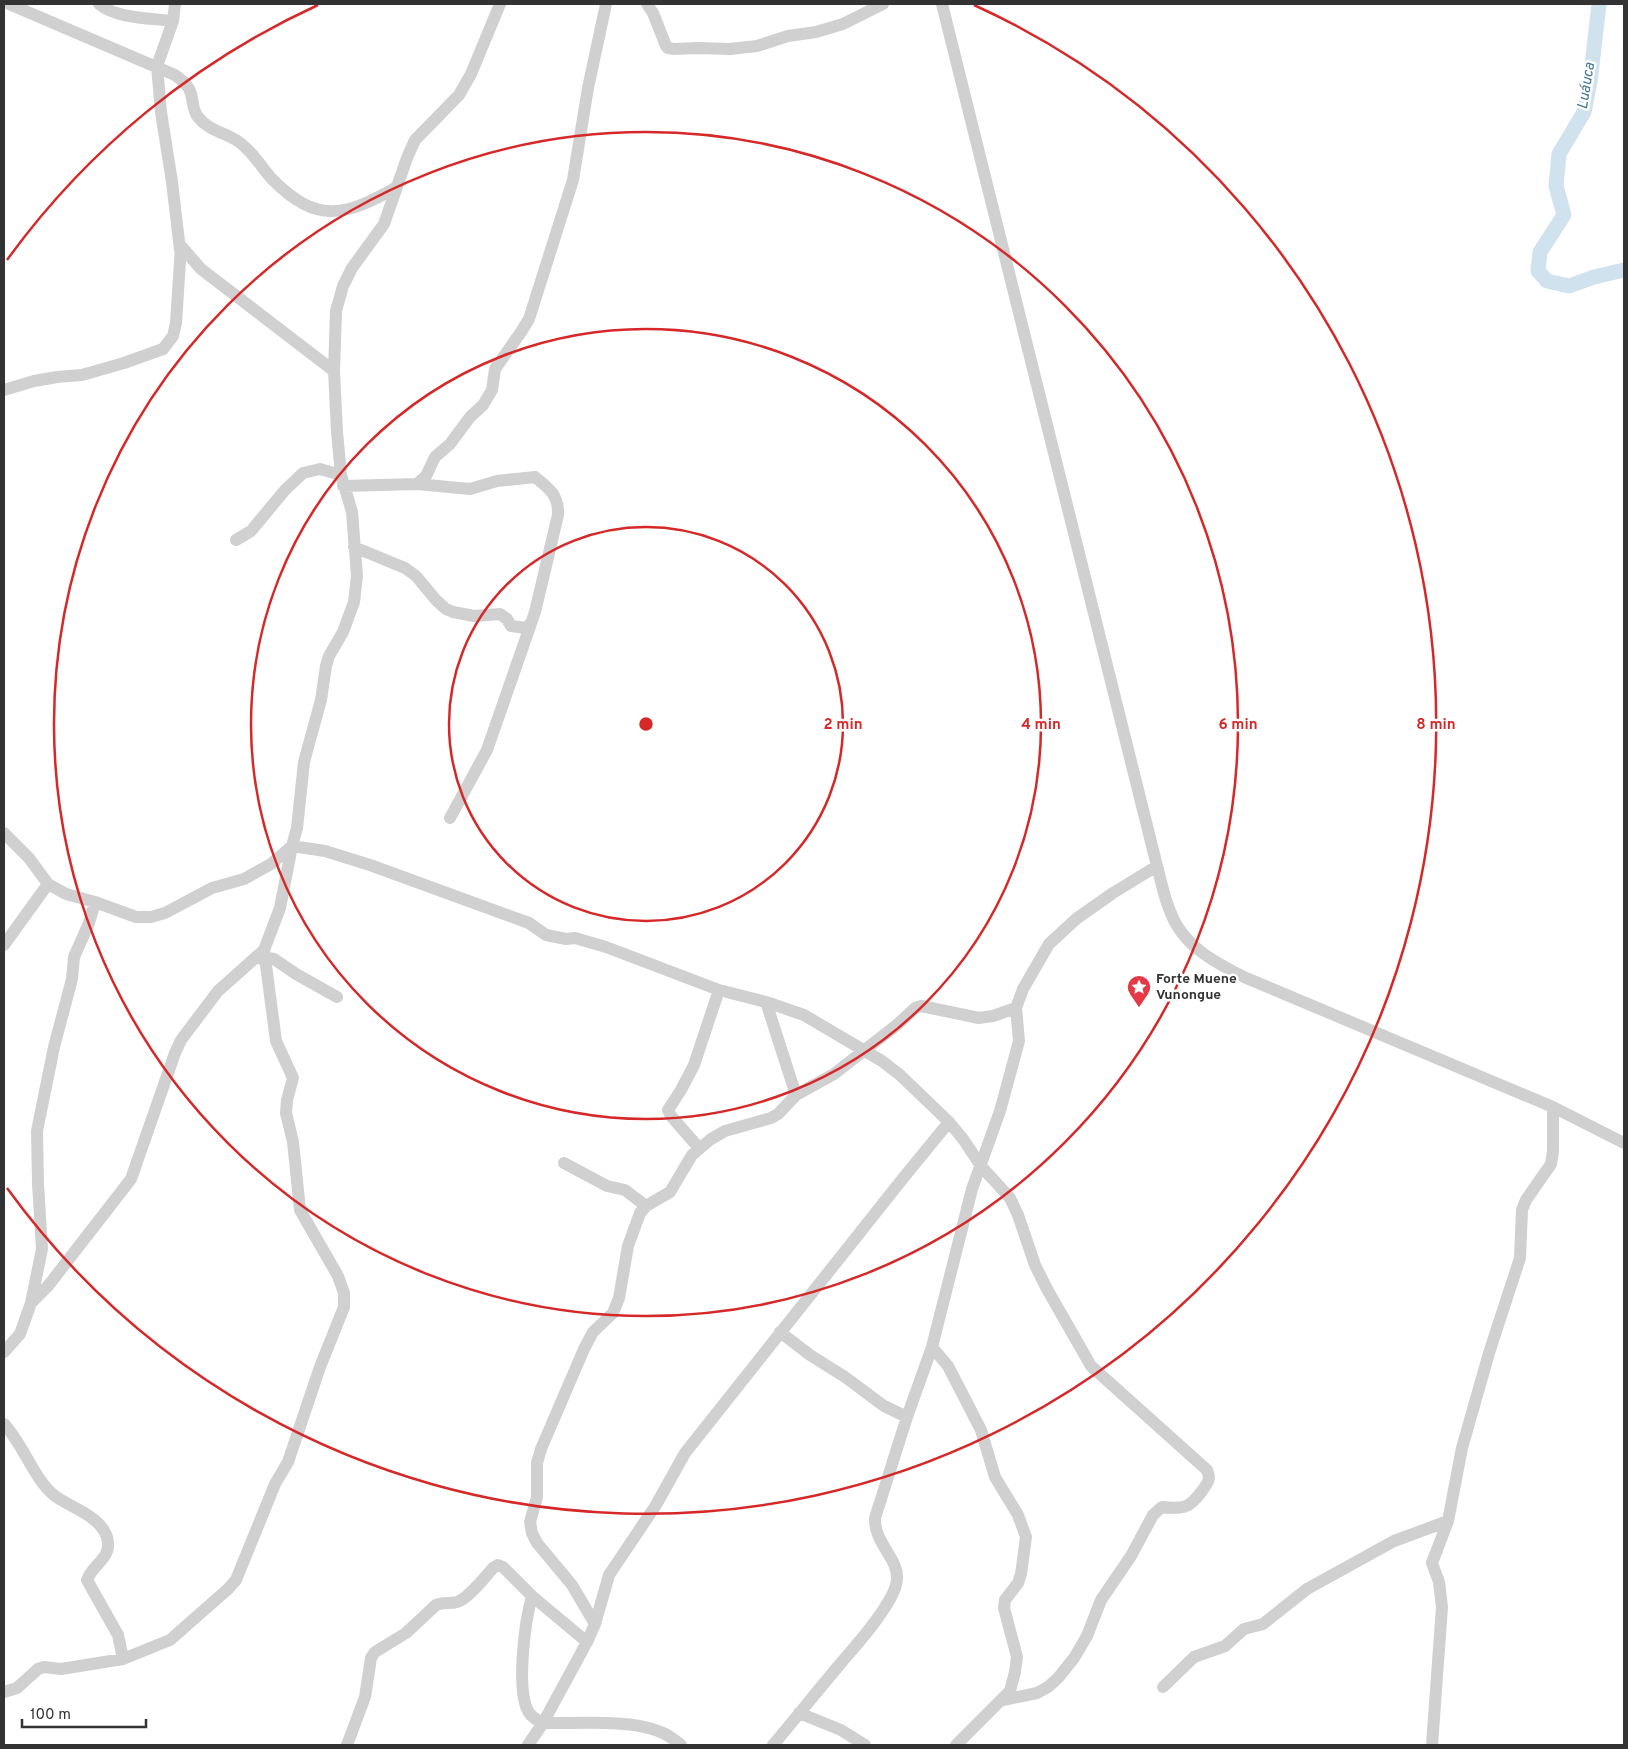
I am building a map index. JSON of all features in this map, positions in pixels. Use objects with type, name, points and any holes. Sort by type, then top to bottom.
[{"type":"street","points":[[9,4],[157,66],[175,76],[190,90],[196,115],[203,123],[217,132],[237,140],[250,152],[272,179],[305,206],[321,211],[338,212],[356,208],[397,187]]},
{"type":"street","points":[[99,4],[105,9],[118,14],[173,21]]},
{"type":"street","points":[[175,4],[173,21],[157,66],[161,112],[180,250],[181,246]]},
{"type":"street","points":[[4,1692],[17,1688],[38,1669],[61,1669],[123,1659],[170,1640],[236,1580],[275,1484],[288,1462],[320,1366],[344,1307],[344,1294],[338,1276],[300,1210],[298,1202],[299,1193],[293,1142],[286,1114],[287,1100],[293,1078],[276,1041],[264,956],[280,908],[297,828],[304,762],[321,700],[326,666],[329,656],[343,632],[354,602],[357,576],[352,512],[342,480],[334,371],[336,311],[343,286],[352,268],[384,224],[415,140],[459,95],[467,81],[500,4]]},
{"type":"street","points":[[417,484],[426,476],[435,457],[450,444],[470,417],[483,405],[492,390],[495,369],[529,319],[573,180],[588,88],[606,4]]},
{"type":"street","points":[[647,4],[653,13],[666,46],[674,50],[698,48],[730,49],[756,46],[788,36],[816,32],[843,24],[883,4]]},
{"type":"street","points":[[942,4],[1073,534],[1170,913],[1192,945],[1213,962],[1304,1004],[1553,1107],[1624,1143]]},
{"type":"street","points":[[139,59],[165,46]]},
{"type":"street","points":[[181,246],[201,268],[334,371]]},
{"type":"street","points":[[4,390],[34,381],[82,375],[124,364],[163,349],[173,336],[176,322],[181,246]]},
{"type":"street","points":[[236,540],[251,531],[285,490],[303,473],[312,469],[320,469],[342,480],[470,489],[497,481],[535,477],[556,498],[558,515],[535,612],[487,750],[450,818]]},
{"type":"street","points":[[354,547],[405,568],[416,576],[446,609],[474,616],[500,614],[507,619],[511,626],[526,628],[530,624]]},
{"type":"street","points":[[4,833],[29,858],[48,884],[66,894],[136,917],[151,917],[164,913],[212,888],[244,879],[271,864],[292,846],[325,851],[370,865],[529,923],[546,935],[566,939],[575,938],[606,947],[719,990],[766,1002],[804,1015],[882,1061],[900,1075],[949,1122],[963,1138],[981,1166],[1010,1198],[1018,1215],[1035,1265],[1091,1366],[1207,1470],[1209,1476],[1203,1488],[1188,1506],[1162,1508],[1153,1515],[1131,1556],[1101,1600],[1074,1658],[1058,1678],[1048,1687],[1037,1693],[1003,1700]]},
{"type":"street","points":[[773,1745],[857,1644],[889,1600],[896,1587],[898,1575],[877,1537],[874,1528],[875,1518],[907,1417],[932,1347],[972,1188],[1000,1111],[1018,1041],[1016,1008],[1023,989],[1049,944],[1076,919],[1157,866]]},
{"type":"street","points":[[4,945],[48,884]]},
{"type":"street","points":[[4,1352],[20,1334],[31,1303],[42,1249],[37,1131],[54,1047],[72,979],[74,957],[89,923],[95,902]]},
{"type":"street","points":[[264,956],[274,959],[337,997]]},
{"type":"street","points":[[31,1303],[48,1286],[131,1179],[181,1040],[218,991],[264,956]]},
{"type":"street","points":[[699,1148],[668,1110],[694,1065],[719,990]]},
{"type":"street","points":[[766,1002],[796,1095]]},
{"type":"street","points":[[595,1624],[572,1585],[537,1543],[532,1533],[530,1522],[537,1497],[537,1462],[593,1332],[613,1313],[619,1298],[628,1246],[637,1220],[646,1206],[670,1192],[685,1166],[699,1148],[711,1139],[725,1131],[771,1118],[778,1114],[796,1095],[834,1074],[915,1008],[921,1006],[979,1018],[993,1016],[1016,1008]]},
{"type":"street","points":[[1432,1745],[1442,1607],[1439,1582],[1432,1564],[1448,1521],[1462,1448],[1497,1327],[1520,1258],[1522,1210],[1526,1200],[1551,1164],[1553,1150],[1553,1107]]},
{"type":"street","points":[[528,1745],[543,1723],[587,1642],[595,1624],[609,1575],[656,1505],[685,1453],[949,1122]]},
{"type":"street","points":[[564,1163],[608,1186],[625,1190],[646,1206]]},
{"type":"street","points":[[780,1332],[884,1406],[907,1417]]},
{"type":"street","points":[[932,1347],[948,1366],[982,1430],[995,1477],[1018,1515],[1026,1536],[1021,1574],[1018,1583],[1005,1600],[1004,1608],[1016,1657],[1015,1672],[1010,1691],[956,1745]]},
{"type":"street","points":[[4,1424],[23,1449],[48,1490],[92,1518],[107,1536],[108,1550],[106,1556],[87,1580],[118,1635],[123,1659]]},
{"type":"street","points":[[1163,1687],[1194,1657],[1225,1646],[1244,1629],[1263,1624],[1307,1589],[1394,1542],[1448,1521]]},
{"type":"street","points":[[347,1745],[365,1697],[371,1658],[378,1649],[406,1633],[436,1605],[457,1602],[465,1597],[498,1565],[503,1567],[532,1596],[587,1642]]},
{"type":"street","points":[[532,1596],[525,1644],[522,1691],[528,1712],[543,1723],[630,1724],[646,1727],[660,1731],[680,1745]]},
{"type":"street","points":[[799,1713],[841,1730],[865,1745]]},
{"type":"waterway","name":"Luáuca","points":[[1599,4],[1590,82],[1584,112],[1559,154],[1556,186],[1564,215],[1540,252],[1538,271],[1547,281],[1569,286],[1594,277],[1624,270]]},
{"type":"place","name":"Forte Muene Vunongue","points":[[1139,1008]]}]
